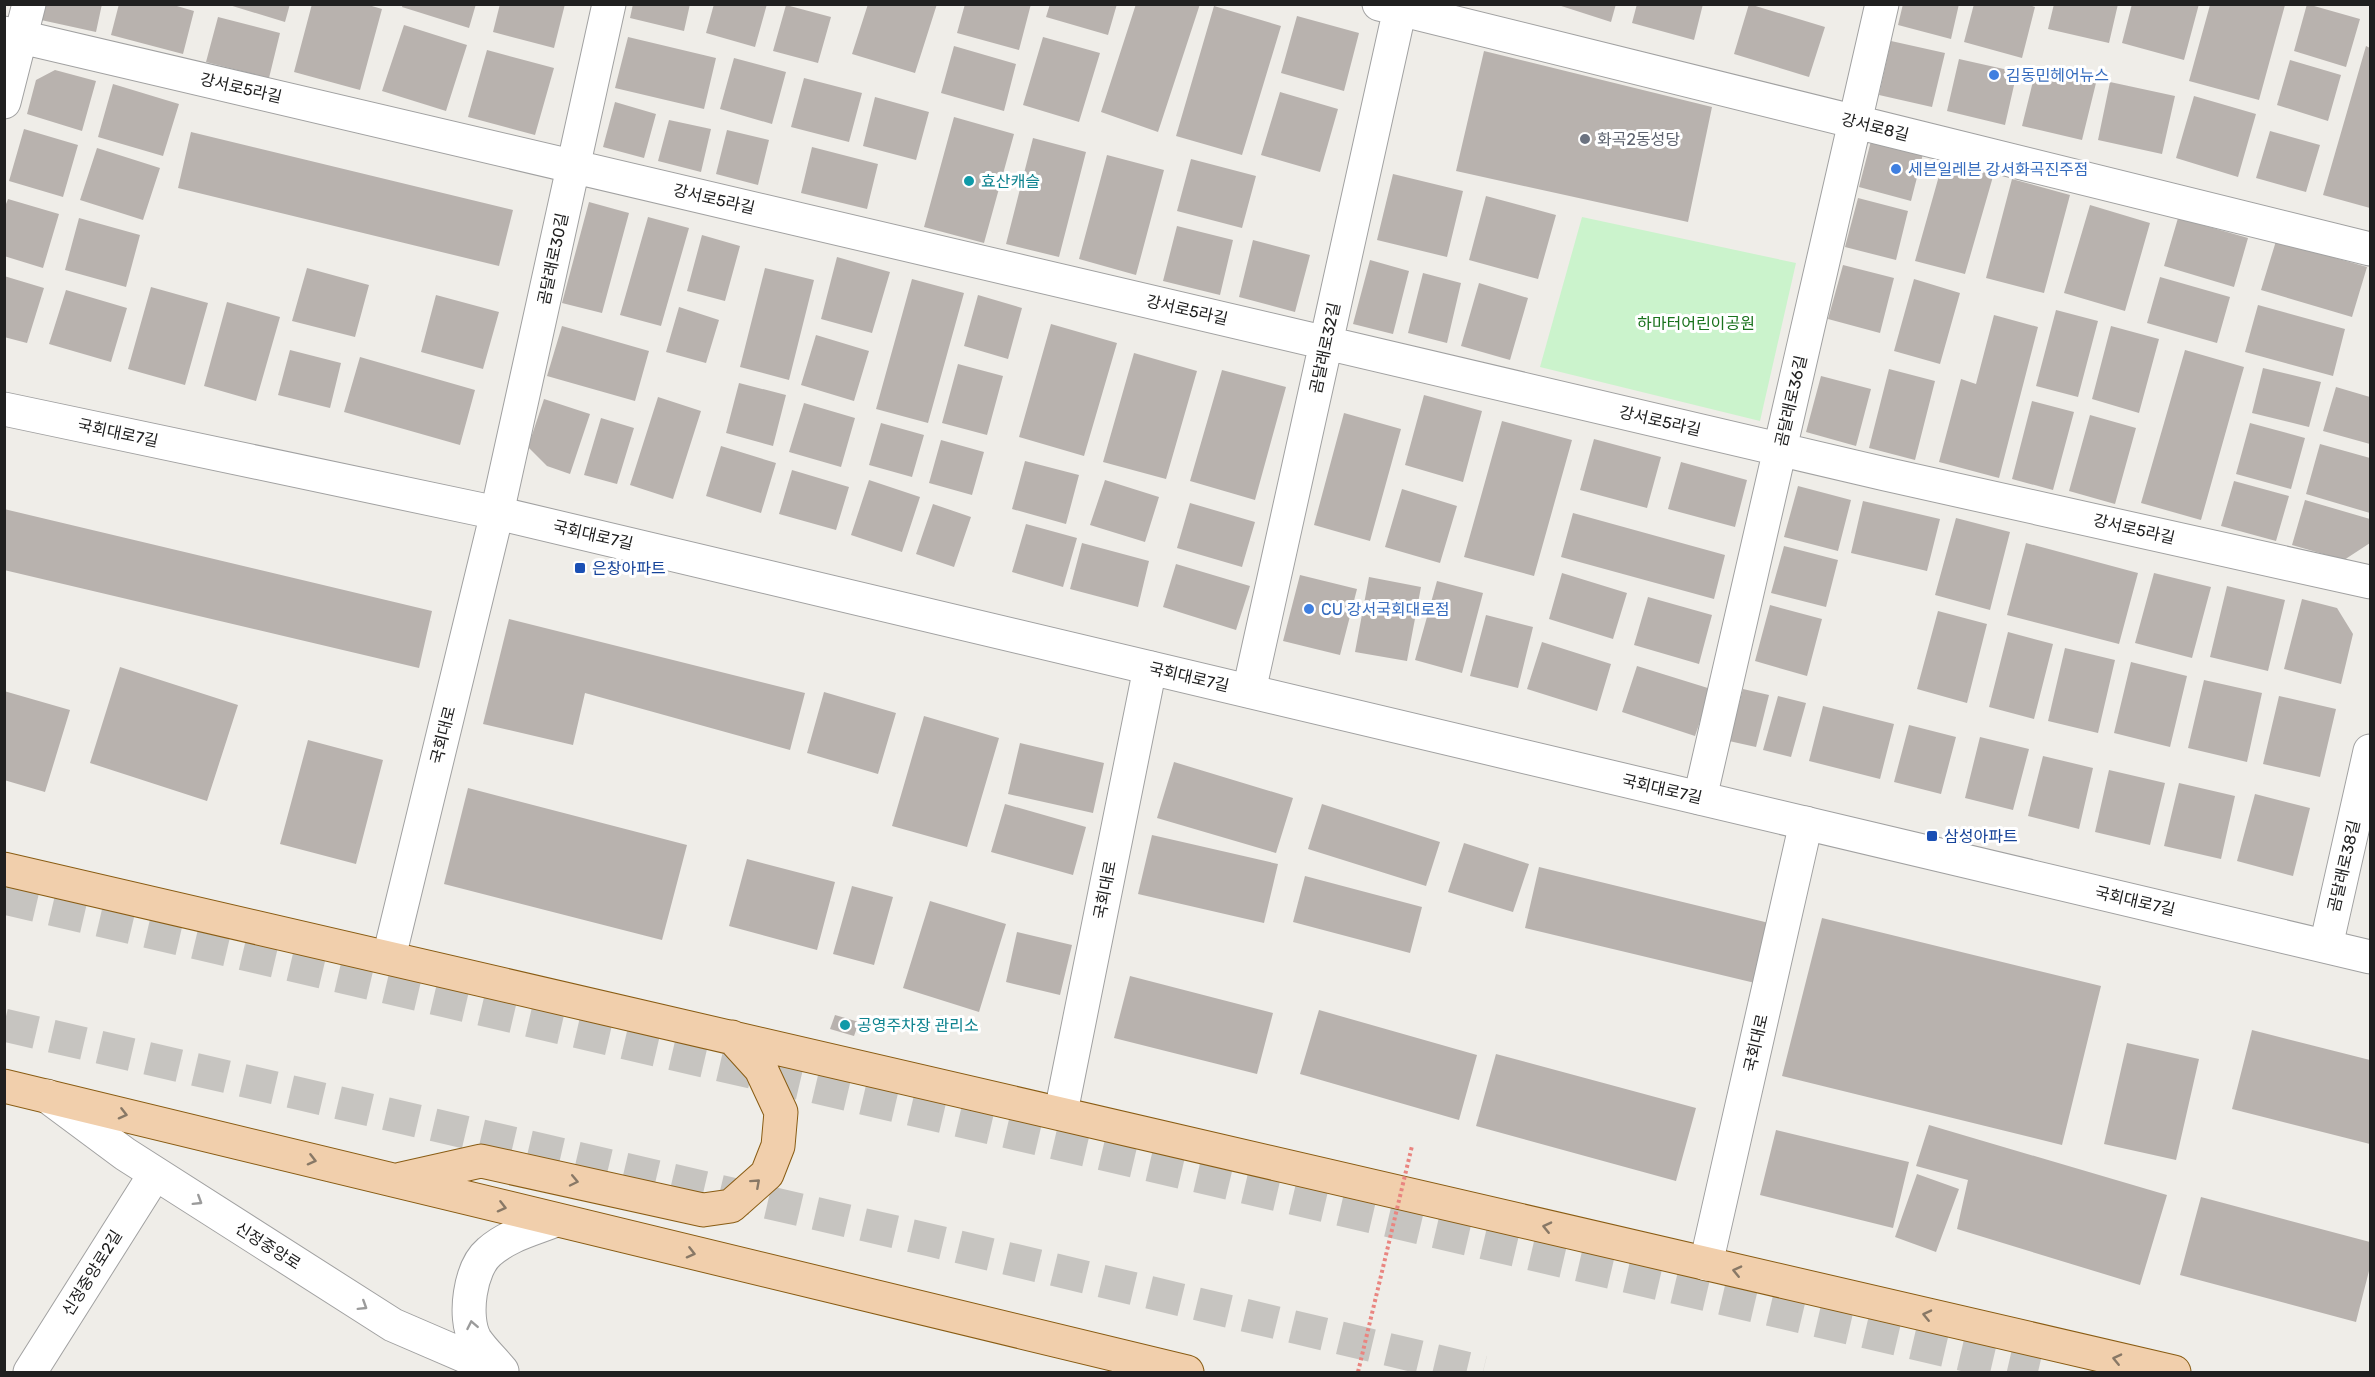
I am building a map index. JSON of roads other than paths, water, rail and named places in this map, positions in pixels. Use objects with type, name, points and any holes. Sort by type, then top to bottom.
[{"type":"main road","points":[[4,869],[1061,1112],[2174,1372]]},
{"type":"main road","points":[[393,1180],[481,1161],[703,1210],[731,1206],[767,1174],[778,1146],[781,1112],[761,1069],[732,1037]]},
{"type":"main road","points":[[4,1086],[1187,1372]]},
{"type":"street","points":[[4,102],[13,35],[28,4]]},
{"type":"street","name":"곰달래로30길","points":[[497,513],[609,4]]},
{"type":"street","name":"곰달래로36길","points":[[1700,798],[1882,4]]},
{"type":"street","name":"강서로8길","points":[[1393,6],[2370,249]]},
{"type":"street","name":"곰달래로32길","points":[[1249,692],[1326,342],[1393,6]]},
{"type":"street","name":"강서로5라길","points":[[13,35],[1780,449],[2370,582]]},
{"type":"street","name":"국회대로7길","points":[[4,408],[497,513],[2370,957]]},
{"type":"street","name":"국회대로","points":[[389,957],[497,513]]},
{"type":"street","name":"국회대로","points":[[1061,1112],[1150,668]]},
{"type":"street","name":"곰달래로38길","points":[[2326,946],[2370,751]]},
{"type":"street","name":"국회대로","points":[[1706,1264],[1806,823]]},
{"type":"street","name":"신정중앙로","points":[[47,1096],[155,1174],[393,1325],[502,1372]]},
{"type":"street","name":"신정중앙로2길","points":[[30,1372],[155,1174]]},
{"type":"street","name":"신정중앙로","points":[[502,1372],[475,1338],[469,1310],[472,1282],[487,1253],[508,1238],[556,1220]]},
{"type":"tunnel","points":[[4,898],[2038,1372]]},
{"type":"tunnel","points":[[4,1025],[930,1240],[1483,1372]]},
{"type":"place","name":"김동민헤어뉴스","points":[[1994,75]]},
{"type":"place","name":"화곡2동성당","points":[[1585,139]]},
{"type":"place","name":"세븐일레븐 강서화곡진주점","points":[[1896,169]]},
{"type":"place","name":"효산캐슬","points":[[969,181]]},
{"type":"place","name":"은창아파트","points":[[580,568]]},
{"type":"place","name":"CU 강서국회대로점","points":[[1309,609]]},
{"type":"place","name":"삼성아파트","points":[[1932,836]]},
{"type":"place","name":"공영주차장 관리소","points":[[845,1025]]},
{"type":"park label","name":"하마터어린이공원","points":[[1696,323]]}]
